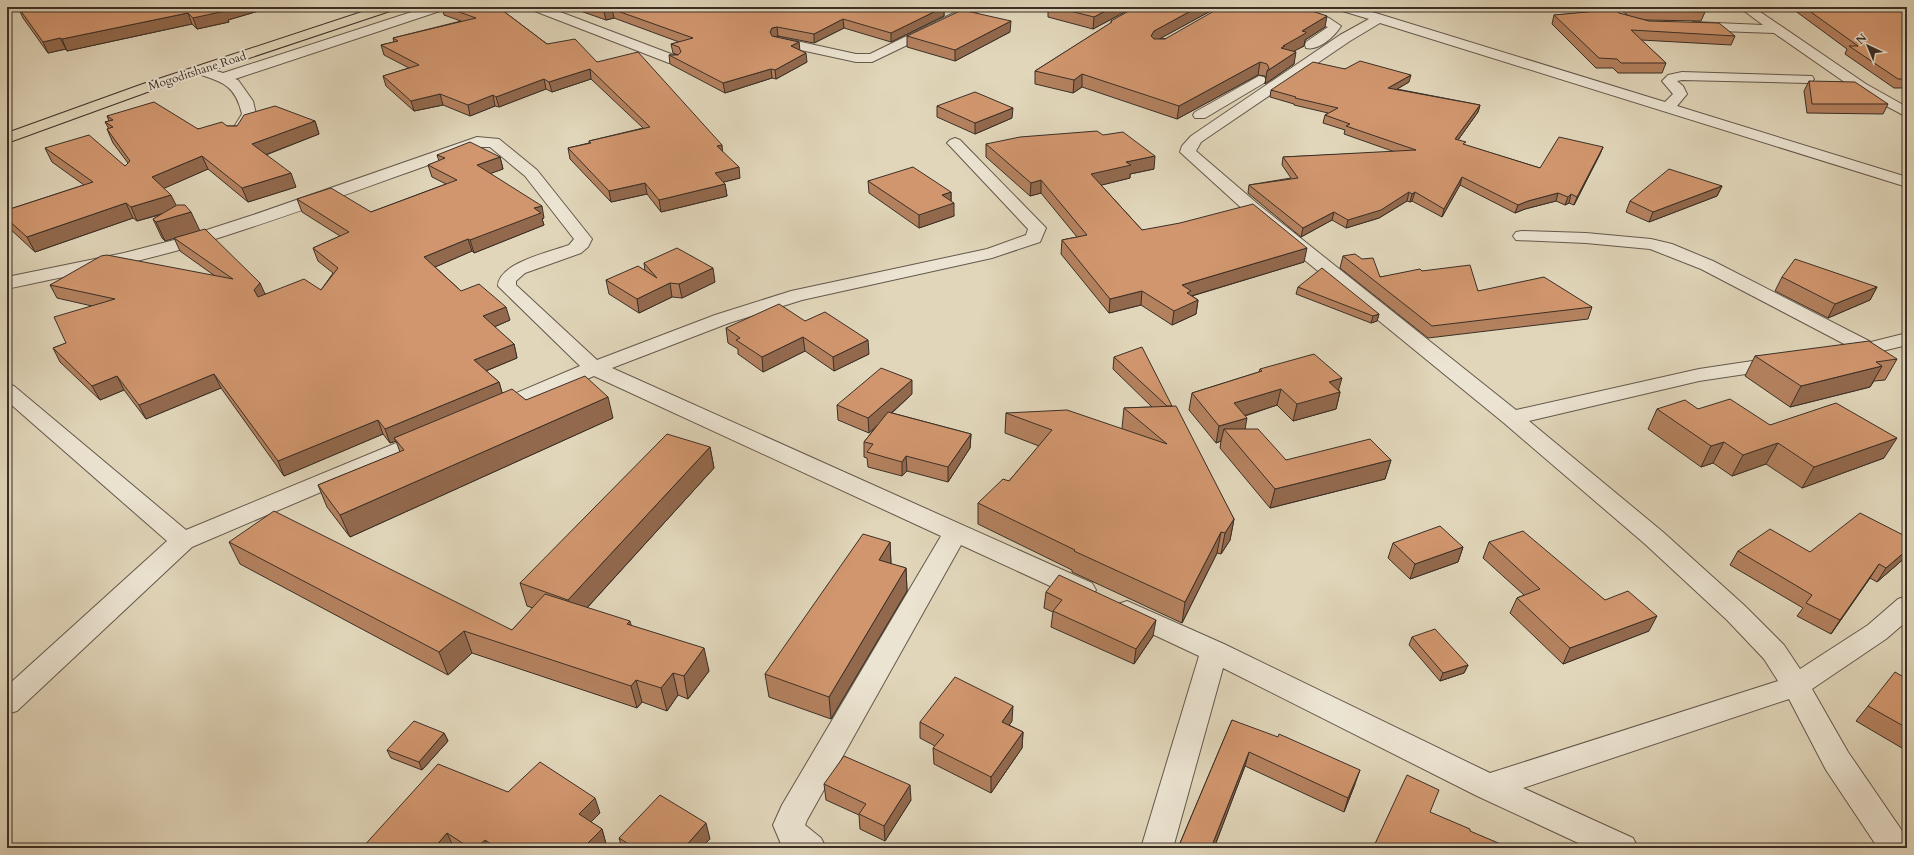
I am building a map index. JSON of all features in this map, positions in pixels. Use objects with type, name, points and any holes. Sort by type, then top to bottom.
[{"type":"main road","name":"Mogoditshane Road","points":[[7,138],[200,70],[385,8]]},
{"type":"street","points":[[223,78],[439,7]]},
{"type":"street","points":[[536,7],[622,38],[674,60]]},
{"type":"street","points":[[778,41],[856,58],[872,58],[976,7]]},
{"type":"street","points":[[1200,115],[1266,76],[1332,31],[1335,26],[1325,21],[1280,7]]},
{"type":"street","points":[[1744,7],[1861,87],[1907,113]]},
{"type":"street","points":[[385,8],[413,15]]},
{"type":"street","points":[[1348,8],[1907,182]]},
{"type":"street","points":[[1379,18],[1345,38],[1196,139],[1190,146],[1188,152],[1253,209],[1512,418],[1654,538],[1736,613],[1774,652],[1796,686],[1837,761],[1896,848]]},
{"type":"street","points":[[1684,26],[1776,29]]},
{"type":"street","points":[[260,50],[291,56]]},
{"type":"street","points":[[200,70],[233,83],[246,101],[249,114],[237,135]]},
{"type":"street","points":[[1668,108],[1680,94],[1678,89],[1669,81],[1673,78],[1682,76],[1808,79]]},
{"type":"street","points":[[7,283],[124,258],[188,242],[259,219],[477,142],[494,142],[531,173],[583,239],[582,243],[575,248],[519,269],[507,280],[507,286],[594,368],[956,531],[1214,651],[1488,787],[1622,848]]},
{"type":"street","points":[[477,418],[594,368],[722,319],[798,295],[992,252],[1034,238],[1037,228],[955,143]]},
{"type":"street","points":[[1522,236],[1586,238],[1651,244],[1666,248],[1707,265],[1870,349]]},
{"type":"street","points":[[1828,356],[1870,349],[1907,340]]},
{"type":"street","points":[[1512,418],[1699,375],[1799,360]]},
{"type":"street","points":[[7,390],[183,541]]},
{"type":"street","points":[[7,703],[183,541],[447,430]]},
{"type":"street","points":[[810,848],[792,834],[789,825],[793,816],[956,531]]},
{"type":"street","points":[[1488,787],[1796,686],[1877,632],[1907,606]]},
{"type":"street","points":[[1157,848],[1214,651]]},
{"type":"building","points":[[18,7],[231,7],[223,9],[225,11],[193,18],[188,13],[43,42]]},
{"type":"building","points":[[445,7],[498,7],[547,44],[575,39],[597,62],[638,52],[722,145],[717,146],[739,167],[715,173],[725,184],[659,200],[645,183],[609,191],[568,148],[591,143],[589,141],[650,127],[590,69],[549,82],[544,79],[496,97],[493,95],[468,105],[440,94],[411,101],[383,76],[419,65],[381,45],[398,41],[393,38],[476,18]]},
{"type":"building","points":[[592,7],[944,7],[891,33],[843,19],[814,34],[777,27],[772,28],[770,32],[772,36],[799,42],[791,46],[806,53],[775,70],[771,69],[723,83],[669,55],[678,55],[681,52],[679,47],[671,44],[693,38],[612,9],[604,12]]},
{"type":"building","points":[[1054,7],[1113,7],[1094,17]]},
{"type":"building","points":[[1136,7],[1198,7],[1154,31],[1151,36],[1154,39],[1165,39],[1221,7],[1297,7],[1327,16],[1302,31],[1306,33],[1283,46],[1285,46],[1281,48],[1296,52],[1267,71],[1269,68],[1267,64],[1260,62],[1179,106],[1082,74],[1074,80],[1035,71],[1112,22],[1111,21]]},
{"type":"building","points":[[1598,7],[1612,7],[1619,13],[1649,21],[1719,23],[1735,36],[1631,30],[1666,63],[1621,63],[1617,59],[1599,58],[1554,15],[1598,11]]},
{"type":"building","points":[[1632,7],[1698,7],[1705,12],[1649,10]]},
{"type":"building","points":[[1804,7],[1907,7],[1907,79],[1898,79],[1849,46],[1858,46]]},
{"type":"building","points":[[962,10],[1011,21],[955,50],[907,36]]},
{"type":"building","points":[[1360,61],[1411,75],[1388,88],[1480,105],[1455,139],[1466,142],[1463,144],[1540,168],[1559,137],[1603,147],[1577,197],[1571,194],[1568,197],[1558,193],[1518,205],[1462,177],[1444,209],[1415,192],[1412,194],[1409,192],[1381,210],[1348,220],[1334,212],[1303,228],[1249,185],[1298,178],[1283,157],[1416,150],[1346,126],[1350,124],[1325,115],[1338,108],[1295,98],[1296,97],[1271,90],[1313,62],[1345,69]]},
{"type":"building","points":[[1809,81],[1855,82],[1888,104],[1812,104]]},
{"type":"building","points":[[975,92],[1013,108],[975,123],[937,106]]},
{"type":"building","points":[[154,102],[198,129],[222,122],[227,126],[237,126],[244,115],[275,106],[315,121],[252,144],[291,173],[242,188],[202,156],[152,177],[171,195],[131,207],[126,203],[27,237],[7,219],[7,210],[93,182],[45,148],[89,135],[125,166],[130,161],[107,129],[113,127],[105,122],[113,120],[107,116]]},
{"type":"building","points":[[1097,131],[1103,135],[1123,132],[1155,156],[1126,162],[1131,165],[1091,174],[1142,230],[1180,223],[1253,204],[1307,248],[1182,285],[1191,291],[1187,293],[1198,300],[1174,311],[1142,291],[1110,299],[1062,240],[1087,235],[1041,180],[1031,183],[986,144],[1020,137]]},
{"type":"building","points":[[470,142],[500,157],[477,165],[542,206],[534,208],[541,213],[470,240],[468,239],[424,257],[461,291],[479,284],[506,307],[483,316],[514,344],[474,360],[499,382],[385,429],[378,420],[278,461],[214,374],[139,405],[117,376],[92,386],[53,348],[66,343],[54,317],[115,299],[50,285],[101,256],[107,255],[233,279],[174,238],[205,229],[260,283],[254,290],[258,297],[304,279],[321,290],[338,268],[313,248],[349,232],[297,199],[331,188],[371,212],[457,180],[428,165],[445,158],[437,155]]},
{"type":"building","points":[[913,167],[951,192],[942,195],[954,203],[919,215],[868,181]]},
{"type":"building","points":[[1669,169],[1722,186],[1653,212],[1630,201]]},
{"type":"building","points":[[177,205],[185,205],[191,212],[156,222],[153,219]]},
{"type":"building","points":[[677,248],[713,268],[679,284],[670,283],[637,299],[606,280],[638,266],[657,278],[644,263]]},
{"type":"building","points":[[1355,254],[1362,259],[1373,258],[1380,277],[1420,269],[1422,271],[1470,265],[1478,291],[1544,277],[1592,307],[1432,326],[1343,256]]},
{"type":"building","points":[[1795,259],[1877,287],[1835,304],[1782,277]]},
{"type":"building","points":[[1322,268],[1379,314],[1373,316],[1298,287]]},
{"type":"building","points":[[779,304],[805,321],[825,312],[868,340],[833,357],[803,337],[762,357],[736,340],[740,338],[726,328]]},
{"type":"building","points":[[1869,341],[1897,359],[1876,362],[1882,366],[1801,386],[1755,356]]},
{"type":"building","points":[[1142,347],[1172,406],[1167,406],[1114,357]]},
{"type":"building","points":[[1314,354],[1342,378],[1329,382],[1340,392],[1297,404],[1281,389],[1234,403],[1247,418],[1219,426],[1192,393],[1262,371],[1260,369]]},
{"type":"building","points":[[881,368],[912,380],[868,418],[837,405]]},
{"type":"building","points":[[585,376],[608,397],[340,515],[318,485],[404,450],[394,438],[512,389],[526,400]]},
{"type":"building","points":[[1730,399],[1770,425],[1836,403],[1897,438],[1814,467],[1778,443],[1743,455],[1724,442],[1711,446],[1657,409],[1685,400],[1698,409]]},
{"type":"building","points":[[1176,406],[1234,519],[1225,533],[1221,532],[1185,602],[1074,551],[1075,550],[978,503],[1003,479],[1009,481],[1052,430],[1006,413],[1067,410],[1167,444],[1124,408]]},
{"type":"building","points":[[888,412],[971,434],[948,467],[906,456],[902,462],[867,452],[873,444],[864,442]]},
{"type":"building","points":[[1224,429],[1258,429],[1286,460],[1370,439],[1391,460],[1275,489]]},
{"type":"building","points":[[667,434],[710,447],[568,600],[520,583]]},
{"type":"building","points":[[274,511],[512,630],[545,594],[630,621],[627,624],[704,648],[684,676],[673,673],[661,688],[636,680],[631,686],[464,631],[439,652],[229,542]]},
{"type":"building","points":[[1860,513],[1907,537],[1907,550],[1886,568],[1879,564],[1840,620],[1806,603],[1812,595],[1738,551],[1770,529],[1810,552]]},
{"type":"building","points":[[1440,526],[1463,547],[1415,564],[1393,543]]},
{"type":"building","points":[[1523,531],[1605,600],[1628,591],[1657,616],[1570,648],[1517,598],[1540,589],[1489,542]]},
{"type":"building","points":[[863,534],[890,542],[879,560],[906,568],[829,697],[765,674]]},
{"type":"building","points":[[1059,575],[1156,620],[1136,649],[1053,611],[1062,600],[1046,592]]},
{"type":"building","points":[[1435,629],[1468,665],[1443,673],[1412,637]]},
{"type":"building","points":[[1895,672],[1907,679],[1907,728],[1868,706]]},
{"type":"building","points":[[955,677],[1013,706],[1002,722],[1023,732],[991,777],[933,748],[944,735],[920,722]]},
{"type":"building","points":[[1232,720],[1278,737],[1279,734],[1360,770],[1348,798],[1249,752],[1211,848],[1178,848]]},
{"type":"building","points":[[414,721],[444,733],[419,762],[387,750]]},
{"type":"building","points":[[844,756],[910,785],[884,826],[859,814],[866,804],[824,784]]},
{"type":"building","points":[[540,762],[595,798],[579,814],[602,829],[583,848],[497,848],[485,840],[476,848],[470,848],[447,833],[434,848],[362,848],[438,764],[508,792]]},
{"type":"building","points":[[1407,775],[1439,790],[1430,812],[1510,848],[1373,848]]},
{"type":"building","points":[[660,795],[706,823],[684,848],[635,848],[619,838]]}]
